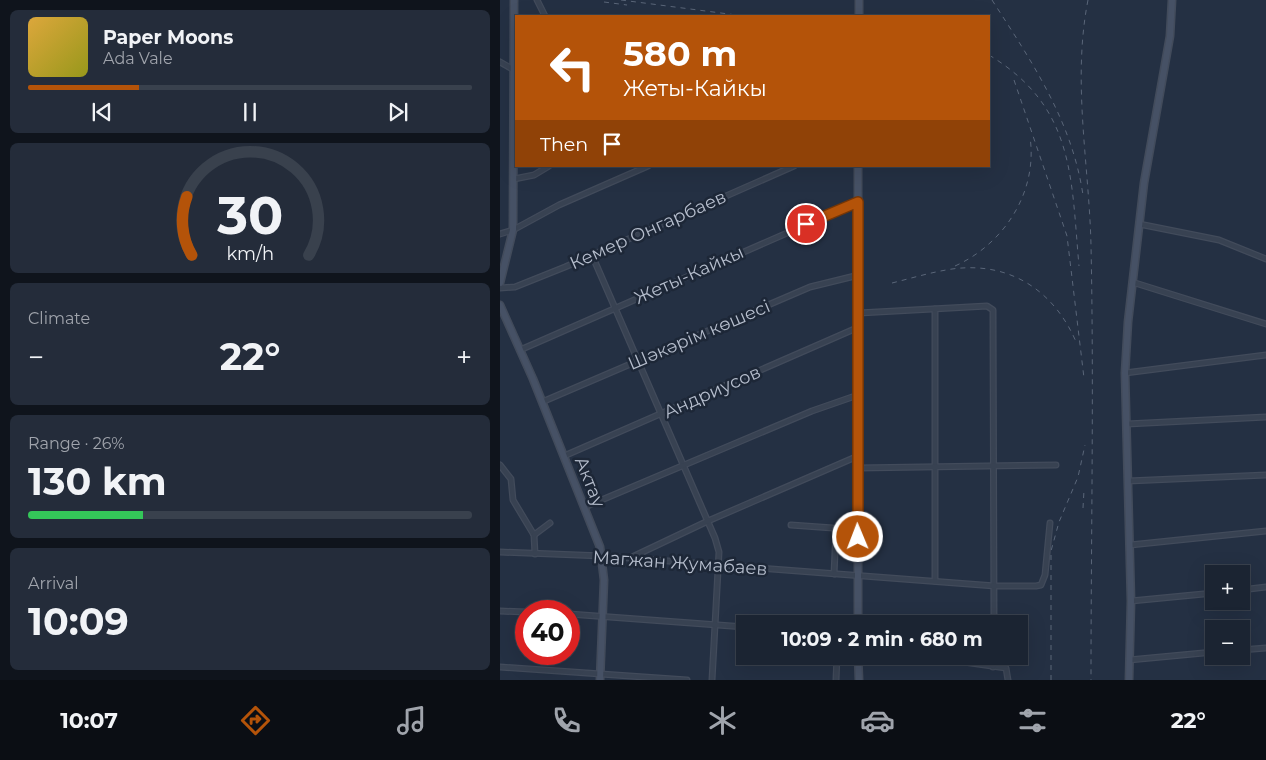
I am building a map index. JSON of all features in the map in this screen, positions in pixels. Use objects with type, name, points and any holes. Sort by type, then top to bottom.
[{"type":"street","points":[[500,283],[513,230],[514,0]]},
{"type":"street","points":[[537,0],[544,15]]},
{"type":"street","points":[[858,0],[859,15]]},
{"type":"street","points":[[1129,680],[1131,601],[1125,374],[1132,282],[1144,183],[1170,36],[1172,0]]},
{"type":"street","points":[[500,62],[514,70]]},
{"type":"street","points":[[514,180],[534,175],[547,167]]},
{"type":"street","points":[[500,234],[513,230],[559,205],[646,167]]},
{"type":"street","name":"Кемер Онгарбаев","points":[[500,288],[515,287],[792,167]]},
{"type":"street","points":[[858,167],[858,615]]},
{"type":"street","name":"Жеты-Кайкы","points":[[520,350],[858,202]]},
{"type":"street","points":[[1139,224],[1219,240],[1266,259]]},
{"type":"street","points":[[592,255],[708,521],[718,552],[712,680]]},
{"type":"street","name":"Шәкәрім көшесі","points":[[542,402],[810,287],[859,275]]},
{"type":"street","points":[[1132,282],[1266,324]]},
{"type":"street","name":"Актау","points":[[500,305],[542,402],[603,556],[601,676]]},
{"type":"street","points":[[859,313],[987,306],[992,308],[994,314],[994,615]]},
{"type":"street","points":[[935,309],[936,581]]},
{"type":"street","name":"Андриусов","points":[[564,456],[859,327]]},
{"type":"street","points":[[1125,374],[1266,355]]},
{"type":"street","points":[[585,507],[684,467],[812,411],[858,396]]},
{"type":"street","points":[[1127,424],[1266,417]]},
{"type":"street","points":[[629,558],[708,521],[858,456]]},
{"type":"street","points":[[500,465],[511,479],[512,500],[534,535],[535,554]]},
{"type":"street","points":[[858,468],[1056,465]]},
{"type":"street","points":[[1128,480],[1266,475]]},
{"type":"street","name":"Магжан Жумабаев","points":[[500,552],[603,556],[995,586],[1041,585],[1045,575],[1050,522]]},
{"type":"street","points":[[534,535],[550,523]]},
{"type":"street","points":[[791,526],[832,528],[836,534],[834,574]]},
{"type":"street","points":[[1130,545],[1266,531]]},
{"type":"street","points":[[836,534],[858,537]]},
{"type":"street","points":[[1250,589],[1266,588]]},
{"type":"street","points":[[1131,601],[1205,594]]},
{"type":"street","points":[[500,611],[515,612]]},
{"type":"street","points":[[580,614],[736,626]]},
{"type":"street","points":[[1250,649],[1266,648]]},
{"type":"street","points":[[1129,660],[1205,653]]},
{"type":"street","points":[[836,680],[837,665]]},
{"type":"street","points":[[858,665],[859,680]]},
{"type":"street","points":[[986,665],[1006,668],[1008,680]]},
{"type":"street","points":[[500,668],[601,676],[687,680]]},
{"type":"railway","points":[[621,0],[736,15]]},
{"type":"railway","points":[[992,0],[1022,46],[1060,117],[1078,168],[1083,195]]},
{"type":"railway","points":[[1088,0],[1083,30],[1081,91],[1090,214],[1092,299],[1091,680]]},
{"type":"railway","points":[[604,2],[627,5]]},
{"type":"railway","points":[[990,56],[1017,75],[1038,97],[1053,121],[1063,147],[1070,174],[1079,266]]},
{"type":"railway","points":[[1014,80],[1067,236],[1084,378]]},
{"type":"railway","points":[[955,266],[989,244],[1014,214],[1023,196],[1029,177],[1030,137]]},
{"type":"railway","points":[[892,283],[952,269],[973,268],[993,270],[1011,275],[1043,295],[1068,325],[1077,344]]},
{"type":"railway","points":[[1051,680],[1051,551],[1059,522],[1078,477],[1085,445]]},
{"type":"railway","points":[[1083,508],[1084,490]]},
{"type":"route","points":[[806,224],[858,202],[858,537]]}]
